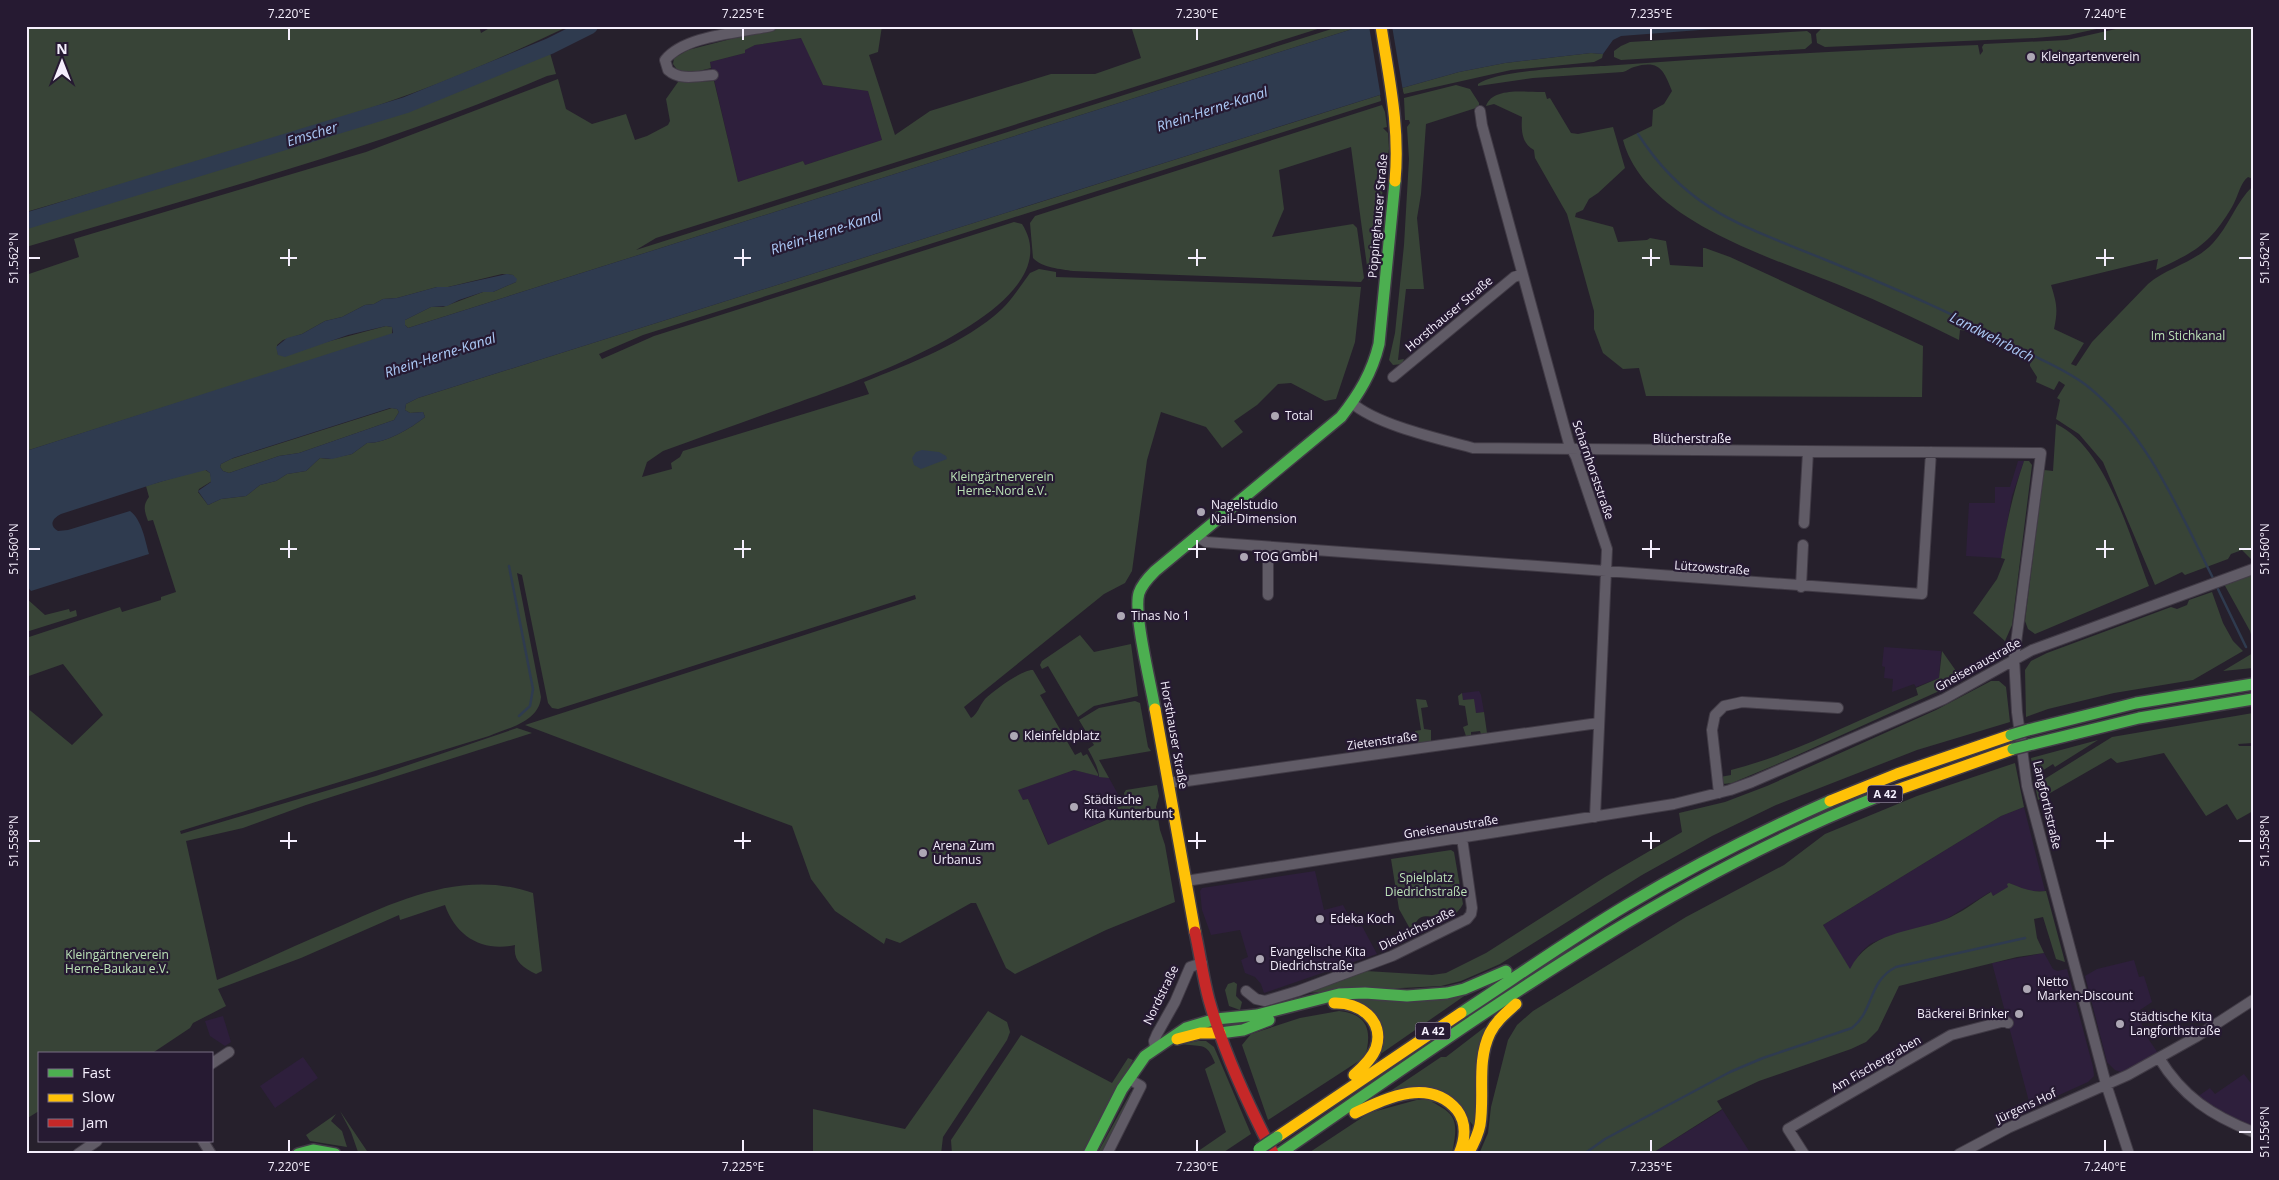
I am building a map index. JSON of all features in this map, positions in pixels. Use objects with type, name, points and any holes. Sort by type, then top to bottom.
[{"type":"main road","name":"Pöppinghauser Straße","points":[[1352,404],[1363,389],[1375,364],[1379,344],[1398,150],[1394,107],[1381,26]]},
{"type":"main road","name":"Horsthauser Straße","points":[[1282,1151],[1250,1108],[1216,1019],[1202,963],[1186,881],[1139,619],[1137,598],[1143,583],[1341,417],[1352,404]]},
{"type":"main road","name":"A 42","points":[[1256,1151],[1575,937],[1693,867],[1816,805],[1916,765],[2011,734],[2136,703],[2253,684]]},
{"type":"main road","name":"A 42","points":[[1282,1151],[1575,955],[1714,872],[1806,826],[1924,778],[2013,749],[2138,718],[2253,699]]},
{"type":"main road","name":"Nordstraße","points":[[1170,1039],[1174,1034],[1197,1022],[1258,1015],[1339,994],[1364,993],[1420,996],[1464,989],[1506,971],[1555,940],[1575,937]]},
{"type":"main road","points":[[1468,1154],[1480,1125],[1484,1046],[1495,1026],[1511,1008],[1574,965],[1575,955]]},
{"type":"main road","name":"Nordstraße","points":[[1089,1154],[1129,1079],[1140,1062],[1155,1046],[1170,1039],[1200,1033],[1242,1030],[1306,1009],[1338,1002],[1360,1006],[1376,1026],[1377,1042],[1372,1056],[1352,1077],[1299,1112],[1292,1126]]},
{"type":"main road","points":[[1282,1151],[1306,1144],[1354,1113],[1384,1100],[1418,1092],[1431,1093],[1443,1098],[1460,1114],[1464,1134],[1463,1145],[1459,1154]]},
{"type":"main road","points":[[298,1154],[313,1150],[334,1154]]},
{"type":"street","points":[[713,75],[677,76],[668,70],[665,60],[678,47],[710,38],[771,26]]},
{"type":"street","name":"Scharnhorststraße","points":[[1480,111],[1482,125],[1571,450],[1576,457],[1607,549],[1595,817]]},
{"type":"street","name":"Horsthauser Straße","points":[[1393,377],[1514,277],[1522,274]]},
{"type":"street","name":"Blücherstraße","points":[[1352,404],[1363,412],[1384,422],[1473,448],[2041,453]]},
{"type":"street","points":[[1804,523],[1808,452]]},
{"type":"street","name":"Lützowstraße","points":[[1197,536],[1206,542],[1268,547],[1606,573],[1922,594],[1931,452]]},
{"type":"street","name":"Langforthstraße","points":[[2041,453],[2014,658],[2020,738],[2028,786],[2106,1084],[2129,1154]]},
{"type":"street","points":[[1801,587],[1803,545]]},
{"type":"street","points":[[1268,547],[1268,595]]},
{"type":"street","name":"Gneisenaustraße","points":[[1186,881],[1674,804],[1719,793],[1752,782],[1944,699],[2014,658],[2032,650],[2253,569]]},
{"type":"street","points":[[1719,793],[1712,730],[1714,716],[1724,706],[1742,702],[1838,708]]},
{"type":"street","name":"Zietenstraße","points":[[1169,782],[1189,781],[1598,723]]},
{"type":"street","name":"Diedrichstraße","points":[[1246,991],[1256,999],[1265,1001],[1289,994],[1392,956],[1467,919],[1471,914],[1472,908],[1462,838]]},
{"type":"street","name":"Nordstraße","points":[[1155,1046],[1154,1041],[1157,1034],[1175,1002],[1190,967],[1202,963]]},
{"type":"street","name":"Jürgens Hof","points":[[1958,1154],[2008,1128],[2159,1058],[2253,1000]]},
{"type":"street","name":"Am Fischergraben","points":[[1804,1154],[1788,1129],[1951,1035],[2005,1021],[2008,1023]]},
{"type":"street","points":[[212,1063],[229,1052]]},
{"type":"street","points":[[2159,1058],[2172,1080],[2193,1099],[2219,1116],[2253,1132]]},
{"type":"street","points":[[1107,1154],[1141,1086],[1129,1079]]},
{"type":"street","points":[[78,1154],[95,1142]]},
{"type":"street","points":[[204,1142],[211,1154]]},
{"type":"shaded area","points":[[802,38],[823,85],[868,91],[882,140],[805,165],[803,161],[738,182],[710,62],[745,53],[745,50],[755,45]]},
{"type":"shaded area","points":[[2018,461],[2024,461],[2012,496],[2001,558],[1966,556],[1969,503],[1995,503],[1995,487],[2010,487]]},
{"type":"shaded area","points":[[1884,647],[1941,651],[1939,678],[1916,687],[1914,684],[1892,692],[1893,679],[1884,678],[1885,667],[1882,666]]},
{"type":"shaded area","points":[[1479,691],[1484,712],[1476,713],[1463,700],[1462,693]]},
{"type":"shaded area","name":"Städtische Kita Kunterbunt","points":[[1074,770],[1109,778],[1124,805],[1110,808],[1111,817],[1049,846],[1028,799],[1023,800],[1017,790]]},
{"type":"shaded area","points":[[2024,807],[2045,891],[2028,891],[2009,883],[2009,887],[1993,896],[1990,892],[1945,920],[1870,944],[1861,952],[1850,970],[1823,925],[2001,816]]},
{"type":"shaded area","points":[[1315,871],[1324,910],[1343,905],[1355,927],[1362,926],[1377,954],[1264,993],[1261,984],[1255,977],[1245,973],[1241,960],[1248,957],[1240,930],[1211,935],[1202,910],[1200,891],[1202,888]]},
{"type":"shaded area","points":[[2044,953],[2053,969],[2057,971],[2067,969],[2094,1076],[2088,1082],[2057,1096],[2053,1090],[2050,1091],[2053,1098],[2031,1109],[1992,963]]},
{"type":"shaded area","name":"Städtische Kita Langforthstraße","points":[[2134,960],[2139,977],[2144,976],[2152,1002],[2137,1012],[2147,1037],[2158,1053],[2121,1072],[2115,1070],[2107,1062],[2085,976],[2097,969]]},
{"type":"shaded area","points":[[223,1016],[231,1042],[225,1046],[210,1036],[205,1021]]},
{"type":"shaded area","points":[[303,1057],[318,1078],[275,1108],[260,1086]]},
{"type":"shaded area","points":[[2244,1074],[2253,1086],[2253,1129],[2197,1097],[2210,1088],[2215,1094]]},
{"type":"shaded area","points":[[1722,1110],[1751,1154],[1651,1154]]},
{"type":"green space","points":[[26,26],[479,26],[481,33],[493,26],[569,26],[453,78],[365,110],[220,156],[26,212]]},
{"type":"green space","points":[[782,26],[882,26],[878,52],[869,55],[895,135],[930,111],[1051,74],[1095,74],[1141,58],[1131,26],[1327,26],[656,238],[636,250],[1341,26],[1362,26],[408,328],[405,325],[405,320],[431,307],[443,307],[483,292],[493,292],[516,282],[513,275],[502,274],[448,287],[437,287],[397,298],[383,299],[374,304],[365,305],[342,317],[325,321],[302,334],[283,340],[277,345],[278,355],[386,326],[392,327],[392,335],[26,451],[26,275],[79,257],[74,239],[366,152],[558,79],[566,109],[592,124],[626,114],[635,140],[668,125],[670,121],[666,99],[678,82],[714,81],[738,182],[803,161],[805,165],[882,140],[868,91],[823,85],[801,38],[755,45],[745,50],[745,53],[710,62],[711,68],[691,73],[678,71],[673,64],[674,58],[688,50]]},
{"type":"green space","points":[[1855,26],[2110,26],[2069,35],[2035,38],[1825,47],[1817,43],[1816,34],[1821,29]]},
{"type":"green space","name":"Im Stichkanal","points":[[2129,26],[2253,26],[2253,179],[2248,177],[2245,180],[2224,220],[2200,246],[2156,270],[2158,259],[2051,285],[2056,307],[2054,329],[2084,343],[2071,364],[2076,366],[2092,342],[2148,284],[2206,250],[2213,243],[2242,199],[2253,186],[2253,561],[2242,550],[2231,554],[2228,559],[2185,575],[2182,572],[2155,585],[2103,462],[2079,434],[2056,419],[2060,400],[2057,398],[2065,385],[2059,381],[2054,390],[2036,382],[2037,377],[2030,366],[2030,361],[1974,332],[1960,330],[1959,340],[1859,293],[1749,249],[1715,233],[1684,215],[1657,193],[1636,169],[1623,140],[1652,126],[1653,110],[1664,104],[1672,91],[1660,68],[1643,65],[1623,72],[1533,78],[1478,86],[1478,84],[1488,79],[1502,75],[1557,68],[1837,51],[1978,45],[1980,55],[1984,44],[2067,40]]},
{"type":"green space","points":[[1807,31],[1811,34],[1812,43],[1805,49],[1621,60],[1614,57],[1614,51],[1630,42]]},
{"type":"green space","points":[[550,53],[556,74],[419,126],[289,169],[26,247],[26,226],[408,110]]},
{"type":"green space","points":[[1591,53],[1603,54],[1602,58],[1594,62],[1511,70],[1404,94],[1402,88],[1459,72],[1505,63]]},
{"type":"green space","points":[[1456,85],[1470,89],[1479,103],[1479,107],[1426,124],[1421,194],[1417,218],[1424,289],[1406,289],[1398,360],[1404,359],[1402,364],[1393,365],[1389,360],[1395,333],[1404,245],[1409,159],[1407,127],[1410,123],[1409,120],[1405,120],[1404,98]]},
{"type":"green space","points":[[1518,91],[1545,92],[1547,99],[1550,98],[1571,133],[1578,134],[1613,127],[1625,168],[1589,199],[1583,210],[1576,213],[1575,217],[1613,227],[1618,242],[1647,240],[1650,238],[1666,241],[1670,265],[1703,267],[1703,248],[1730,257],[1923,346],[1922,397],[1646,396],[1639,368],[1623,369],[1603,353],[1594,329],[1594,311],[1567,214],[1535,158],[1534,150],[1525,141],[1522,132],[1522,117],[1494,104],[1486,106],[1489,100],[1502,93]]},
{"type":"green space","points":[[1380,95],[1381,101],[643,335],[599,354],[602,359],[654,336],[1014,222],[1022,224],[1030,256],[1016,286],[987,314],[947,340],[857,381],[663,451],[647,462],[642,477],[672,469],[671,463],[680,457],[683,451],[869,394],[864,382],[936,352],[971,332],[1002,309],[1030,273],[1039,269],[1056,272],[1056,277],[1361,287],[1355,342],[1336,399],[1325,401],[1291,383],[1278,384],[1257,405],[1234,421],[1243,432],[1222,448],[1206,427],[1161,412],[1147,460],[1132,571],[1125,583],[1104,594],[964,707],[971,718],[985,699],[994,691],[1022,673],[1033,670],[1046,692],[1040,695],[1075,755],[1081,752],[1083,756],[1087,754],[1098,774],[1098,776],[1074,770],[1018,790],[1023,800],[1028,799],[1048,845],[1111,818],[1110,808],[1124,806],[1126,803],[1124,793],[1126,790],[1157,785],[1159,796],[1156,807],[1175,902],[1106,930],[1015,974],[1006,968],[976,903],[971,903],[900,943],[886,938],[884,944],[835,911],[811,879],[792,826],[525,725],[916,599],[915,595],[558,709],[552,708],[548,703],[522,575],[517,573],[541,697],[535,713],[529,718],[513,727],[489,736],[180,831],[181,834],[376,776],[517,728],[532,733],[306,805],[243,828],[186,841],[217,980],[359,917],[407,898],[457,886],[482,884],[507,886],[533,893],[542,971],[536,974],[523,966],[515,955],[515,945],[492,946],[472,940],[456,926],[445,905],[400,920],[399,915],[301,958],[218,989],[226,1006],[193,1023],[190,1028],[154,1052],[38,1052],[38,1112],[26,1119],[26,707],[72,745],[103,715],[63,664],[26,677],[26,638],[120,607],[122,612],[161,600],[161,597],[176,592],[153,520],[148,521],[146,515],[145,506],[149,497],[146,486],[204,469],[210,473],[212,481],[199,489],[198,492],[208,505],[221,499],[246,496],[260,485],[276,481],[287,474],[306,471],[320,458],[329,459],[352,454],[367,443],[382,441],[405,430],[425,417],[423,412],[410,413],[405,410],[406,404],[418,398]]},
{"type":"green space","points":[[1382,105],[1387,127],[1383,128],[1388,133],[1389,149],[1369,281],[1351,147],[1279,170],[1284,209],[1272,237],[1353,224],[1357,228],[1364,278],[1361,282],[1073,271],[1046,266],[1033,258],[1030,223],[1035,216]]},
{"type":"green space","points":[[392,408],[397,409],[399,412],[394,420],[299,453],[279,456],[229,473],[223,471],[220,467],[221,464],[231,459]]},
{"type":"green space","points":[[2056,424],[2074,436],[2089,452],[2102,472],[2124,519],[2149,586],[2035,634],[2028,629],[2025,621],[2044,470],[2053,471]]},
{"type":"green space","points":[[2024,461],[2029,461],[2032,465],[2012,625],[2005,641],[1973,613],[1997,579],[2005,559],[2001,558],[2005,533]]},
{"type":"green space","points":[[2253,573],[2253,642],[2250,631],[2224,584]]},
{"type":"green space","points":[[2212,592],[2223,623],[2233,641],[2243,651],[2193,680],[2114,693],[2048,709],[2026,717],[2025,670],[2031,661],[2047,653],[2171,607],[2177,609],[2187,605],[2189,600]]},
{"type":"green space","points":[[26,598],[45,615],[69,609],[70,612],[76,610],[77,616],[26,632]]},
{"type":"green space","points":[[1080,635],[1094,652],[1131,644],[1138,696],[1094,706],[1078,717],[1048,666],[1042,669],[1040,665],[1042,661]]},
{"type":"green space","points":[[1942,651],[1961,678],[1937,692],[1775,765],[1732,783],[1723,784],[1720,777],[1731,775],[1731,770],[1779,755],[1918,695],[1916,688],[1939,678]]},
{"type":"green space","points":[[2253,653],[2253,668],[2223,671]]},
{"type":"green space","points":[[1991,681],[1999,681],[2006,687],[2010,722],[1917,750],[1776,805],[1712,836],[1642,875],[1500,964],[1461,981],[1441,986],[1303,993],[1366,971],[1432,975],[1446,973],[1486,953],[1605,877],[1682,832],[1679,813],[1725,802],[1767,786],[1936,710]]},
{"type":"green space","points":[[1462,693],[1463,700],[1474,699],[1476,713],[1484,712],[1487,733],[1481,734],[1480,731],[1471,732],[1471,735],[1466,736],[1463,727],[1468,725],[1465,706],[1459,705],[1458,696]]},
{"type":"green space","points":[[1416,699],[1426,700],[1428,707],[1421,708],[1424,729],[1431,730],[1431,741],[1418,743],[1415,731],[1421,730]]},
{"type":"green space","points":[[1135,701],[1140,703],[1148,747],[1151,751],[1099,760],[1109,778],[1099,777],[1088,749],[1094,745],[1079,720],[1099,708]]},
{"type":"green space","points":[[2253,713],[2253,743],[2238,744],[2239,746],[2253,746],[2253,811],[2237,820],[2227,804],[2206,816],[2164,753],[2117,763],[2111,758],[2038,800],[2035,785],[2112,737]]},
{"type":"green space","points":[[2098,740],[2055,767],[2053,764],[2034,776],[2031,758]]},
{"type":"green space","points":[[2015,763],[2024,807],[2001,816],[1823,925],[1850,969],[1868,947],[1879,940],[1944,920],[1991,892],[1993,896],[2008,887],[2007,884],[2009,883],[2032,891],[2046,891],[2065,962],[2056,959],[2043,917],[2034,919],[2037,938],[2044,953],[2017,957],[1899,986],[1878,1030],[1866,1042],[1759,1081],[1717,1101],[1722,1109],[1651,1154],[1479,1154],[1488,1133],[1491,1107],[1508,1040],[1517,1025],[1533,1011],[1686,917],[1784,865],[1825,834],[1917,796]]},
{"type":"green space","name":"Spielplatz Diedrichstraße","points":[[1451,850],[1454,852],[1463,904],[1457,912],[1450,916],[1424,916],[1419,919],[1415,924],[1414,936],[1399,909],[1391,859]]},
{"type":"green space","points":[[1234,982],[1237,984],[1236,996],[1242,1002],[1240,1010],[1229,1006],[1225,990],[1228,984]]},
{"type":"green space","points":[[1470,992],[1382,1053],[1355,997]]},
{"type":"green space","points":[[988,1011],[1007,1022],[1010,1032],[1007,1040],[943,1137],[941,1154],[813,1154],[813,1109],[905,1129]]},
{"type":"green space","points":[[1339,1011],[1357,1016],[1366,1026],[1368,1040],[1365,1057],[1268,1120],[1242,1045],[1251,1034],[1300,1018]]},
{"type":"green space","points":[[1485,1027],[1476,1129],[1459,1108],[1389,1092],[1441,1057],[1446,1057]]},
{"type":"green space","points":[[1021,1035],[1112,1083],[1128,1058],[1133,1060],[1083,1154],[952,1154],[951,1140]]},
{"type":"green space","points":[[1206,1041],[1214,1047],[1251,1134],[1221,1154],[1194,1154],[1226,1132],[1205,1069],[1215,1063],[1212,1056],[1206,1048],[1183,1044]]},
{"type":"green space","points":[[1131,1092],[1133,1094],[1104,1154],[1097,1154]]},
{"type":"green space","points":[[1424,1098],[1443,1108],[1453,1118],[1455,1132],[1452,1154],[1307,1154],[1369,1113]]},
{"type":"green space","points":[[340,1111],[369,1154],[361,1151],[360,1153],[358,1152],[351,1132]]},
{"type":"green space","points":[[336,1114],[331,1121],[342,1131],[347,1147],[310,1141],[306,1135]]},
{"type":"water","name":"Rhein-Herne-Kanal","points":[[1362,26],[1752,26],[1621,36],[1613,40],[1603,54],[1591,53],[1505,63],[1459,72],[1402,88],[418,398],[406,404],[405,410],[410,413],[423,412],[425,417],[405,430],[382,441],[367,443],[352,454],[332,459],[320,458],[306,471],[287,474],[276,481],[260,485],[246,496],[221,499],[208,505],[198,491],[211,482],[210,473],[206,470],[160,482],[61,514],[56,517],[52,524],[58,531],[68,530],[130,511],[140,525],[149,554],[31,591],[26,585],[26,451],[393,333],[392,327],[386,326],[348,335],[285,357],[278,355],[276,347],[287,338],[302,334],[325,321],[342,317],[365,305],[437,287],[448,287],[507,274],[513,275],[517,279],[516,282],[493,292],[483,292],[447,306],[431,307],[405,320],[405,325],[408,328]],"holes":[[[390,408],[397,409],[399,412],[394,420],[299,453],[279,456],[229,473],[223,471],[220,467],[221,464],[233,458]]]},
{"type":"water","points":[[922,450],[939,452],[946,456],[947,459],[921,469],[914,465],[912,458],[916,452]]},
{"type":"pier","points":[[1369,26],[1392,26],[1403,91],[1381,98]]},
{"type":"waterway","name":"Emscher","points":[[26,221],[406,105],[550,46],[590,26]]},
{"type":"waterway","name":"Landwehrbach","points":[[1638,134],[1657,160],[1677,182],[1721,214],[1770,237],[1953,315],[2057,367],[2086,385],[2108,405],[2145,450],[2174,501],[2214,580]]},
{"type":"waterway","points":[[509,566],[533,689],[530,706],[519,716]]},
{"type":"waterway","name":"Landwehrbach","points":[[2216,585],[2246,647]]},
{"type":"waterway","points":[[1584,1154],[1605,1139],[1730,1072],[1763,1058],[1852,1028],[1864,1013],[1880,980],[1896,967],[2025,938]]},
{"type":"traffic: fast","points":[[1155,709],[1140,632],[1138,616],[1140,590],[1155,571],[1341,417],[1354,400],[1369,374],[1379,344],[1395,181]]},
{"type":"traffic: fast","points":[[2028,730],[2136,703],[2253,684]]},
{"type":"traffic: fast","points":[[2029,745],[2139,718],[2253,699]]},
{"type":"traffic: fast","points":[[2011,735],[2028,730]]},
{"type":"traffic: fast","points":[[2013,749],[2029,745]]},
{"type":"traffic: fast","points":[[1279,1154],[1495,1006],[1643,913],[1719,871],[1797,832],[1877,797]]},
{"type":"traffic: fast","points":[[1461,1013],[1627,905],[1727,850],[1830,801]]},
{"type":"traffic: fast","points":[[1216,1019],[1257,1015],[1339,994],[1365,993],[1407,996],[1447,993],[1464,989],[1506,971]]},
{"type":"traffic: fast","points":[[1089,1154],[1122,1089],[1145,1056],[1186,1028],[1216,1019]]},
{"type":"traffic: fast","points":[[1220,1033],[1243,1030],[1269,1020]]},
{"type":"traffic: fast","points":[[1259,1149],[1277,1137]]},
{"type":"traffic: fast","points":[[298,1154],[313,1150],[335,1154]]},
{"type":"traffic: slow","points":[[1381,26],[1395,122],[1395,181]]},
{"type":"traffic: slow","points":[[1155,709],[1195,932]]},
{"type":"traffic: slow","points":[[1830,801],[1897,774],[2011,735]]},
{"type":"traffic: slow","points":[[1877,797],[2013,749]]},
{"type":"traffic: slow","points":[[1334,1003],[1343,1003],[1361,1009],[1373,1021],[1377,1029],[1376,1048],[1372,1056],[1354,1075]]},
{"type":"traffic: slow","points":[[1468,1154],[1477,1137],[1480,1125],[1482,1067],[1486,1044],[1495,1025],[1516,1004]]},
{"type":"traffic: slow","points":[[1277,1137],[1461,1013]]},
{"type":"traffic: slow","points":[[1177,1039],[1200,1033],[1220,1033]]},
{"type":"traffic: slow","points":[[1355,1113],[1394,1097],[1421,1092],[1434,1094],[1446,1100],[1460,1115],[1464,1132],[1459,1154]]},
{"type":"traffic: jam","points":[[1195,932],[1207,992],[1215,1020],[1229,1059],[1273,1153]]},
{"type":"place","name":"Kleingartenverein","points":[[2031,57]]},
{"type":"place","name":"Total","points":[[1275,416]]},
{"type":"place","name":"Nagelstudio Nail-Dimension","points":[[1201,512]]},
{"type":"place","name":"TOG GmbH","points":[[1244,557]]},
{"type":"place","name":"Tinas No 1","points":[[1121,616]]},
{"type":"place","name":"Kleinfeldplatz","points":[[1014,736]]},
{"type":"place","name":"Städtische Kita Kunterbunt","points":[[1074,807]]},
{"type":"place","name":"Arena Zum Urbanus","points":[[923,853]]},
{"type":"place","name":"Edeka Koch","points":[[1320,919]]},
{"type":"place","name":"Evangelische Kita Diedrichstraße","points":[[1260,959]]},
{"type":"place","name":"Netto Marken-Discount","points":[[2027,989]]},
{"type":"place","name":"Bäckerei Brinker","points":[[2019,1014]]},
{"type":"place","name":"Städtische Kita Langforthstraße","points":[[2120,1024]]},
{"type":"park label","name":"Kleingärtnerverein Herne-Nord e.V.","points":[[1002,484]]},
{"type":"park label","name":"Kleingärtnerverein Herne-Baukau e.V.","points":[[117,962]]}]
